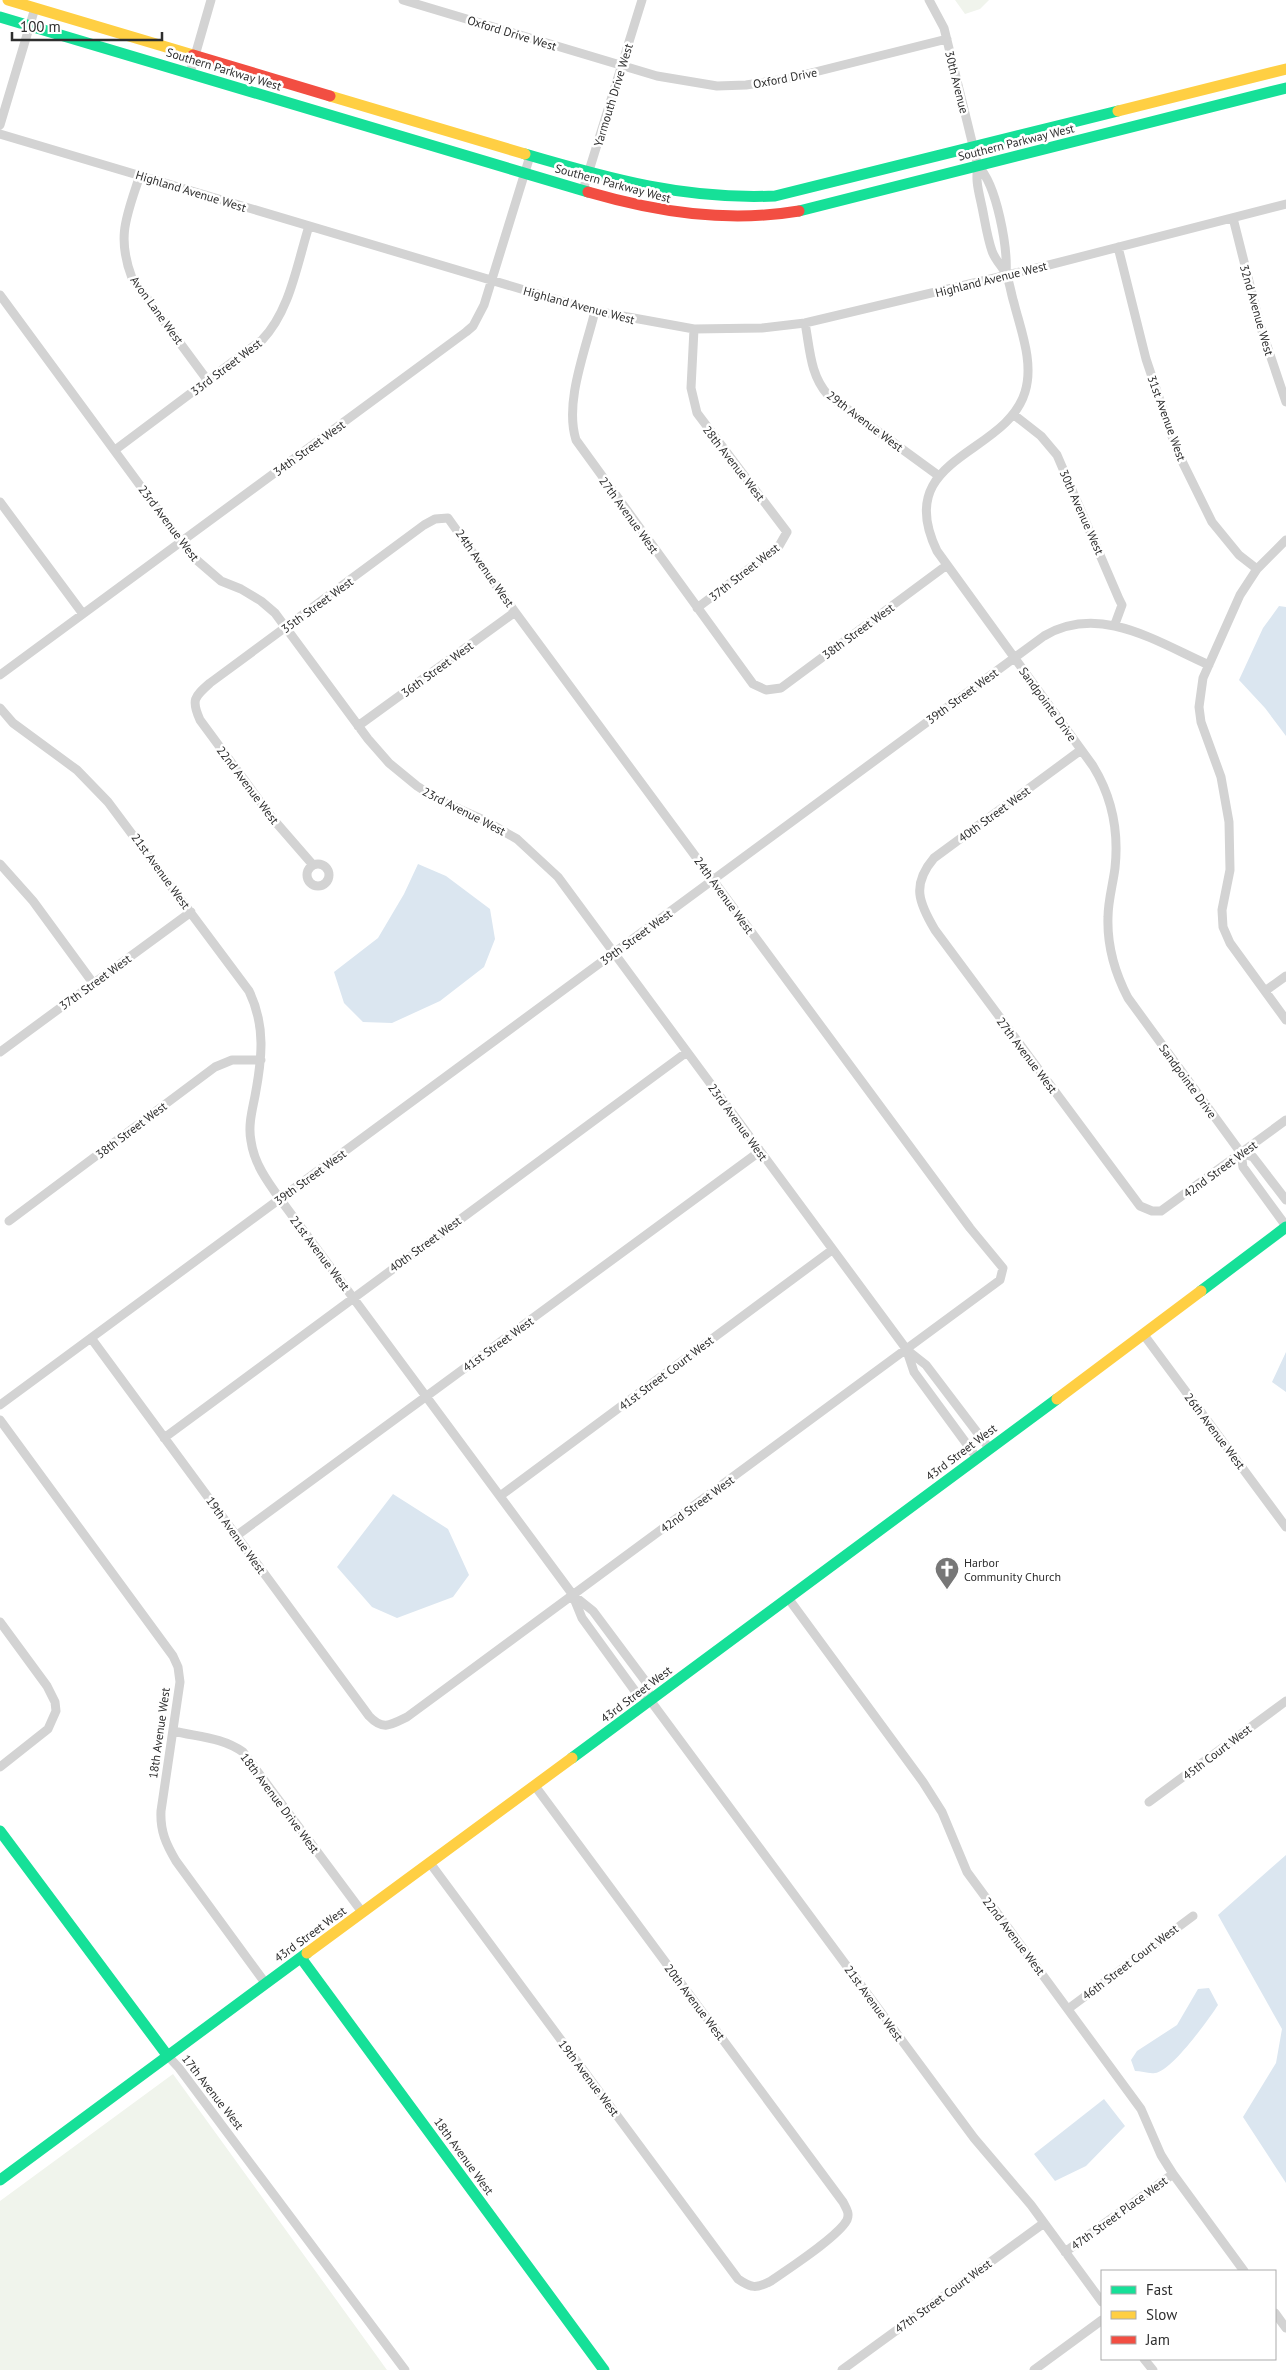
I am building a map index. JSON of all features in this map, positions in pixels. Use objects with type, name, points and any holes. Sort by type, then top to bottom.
[{"type":"street","name":"Southern Parkway West","points":[[8,0],[589,173],[644,188],[701,197],[756,197],[801,190],[1286,69]]},
{"type":"street","points":[[190,73],[211,0]]},
{"type":"street","name":"Oxford Drive West","points":[[403,0],[622,66]]},
{"type":"street","name":"Yarmouth Drive West","points":[[583,190],[642,0]]},
{"type":"street","name":"30th Avenue","points":[[929,0],[941,20],[947,39],[978,166]]},
{"type":"street","points":[[0,125],[35,8]]},
{"type":"street","name":"Southern Parkway West","points":[[0,17],[524,173],[663,212],[748,218],[798,211],[1286,88]]},
{"type":"street","name":"Oxford Drive","points":[[622,66],[688,83],[716,86],[746,85],[791,78],[947,39]]},
{"type":"street","name":"Highland Avenue West","points":[[0,134],[596,312],[694,329],[762,328],[805,323],[1006,275],[1286,204]]},
{"type":"street","name":"34th Street West","points":[[0,675],[466,332],[479,315],[530,156]]},
{"type":"street","name":"Sandpointe Drive","points":[[978,166],[976,180],[992,252],[1006,275]]},
{"type":"street","name":"Sandpointe Drive","points":[[978,166],[990,180],[1006,248],[1006,275],[1028,364],[1025,393],[1013,414],[1004,424],[953,462],[939,476],[929,498],[928,524],[933,543],[947,566],[1081,750],[1105,786],[1113,814],[1116,853],[1109,904],[1108,928],[1111,951],[1120,981],[1134,1008],[1241,1153],[1243,1167],[1286,1226]]},
{"type":"street","name":"Avon Lane West","points":[[140,175],[124,227],[123,241],[128,267],[132,278],[208,381]]},
{"type":"street","name":"32nd Avenue West","points":[[1232,218],[1260,325],[1286,402]]},
{"type":"street","name":"33rd Street West","points":[[115,450],[262,340],[272,330],[281,316],[309,226]]},
{"type":"street","name":"31st Avenue West","points":[[1118,247],[1146,359],[1177,451],[1212,522],[1239,555],[1257,569]]},
{"type":"street","name":"23rd Avenue West","points":[[1,298],[182,542],[209,573],[261,601],[275,613],[358,726],[390,763],[417,786],[437,799],[503,830],[528,848],[558,878],[906,1350],[914,1372],[977,1458]]},
{"type":"street","name":"27th Avenue West","points":[[596,312],[572,404],[572,428],[576,440],[753,684],[766,690]]},
{"type":"street","name":"29th Avenue West","points":[[805,323],[812,366],[828,395],[939,476]]},
{"type":"street","name":"28th Avenue West","points":[[694,329],[691,388],[697,413],[787,532]]},
{"type":"street","name":"30th Avenue West","points":[[1013,414],[1041,436],[1057,455],[1120,599],[1122,605],[1115,624]]},
{"type":"street","points":[[0,502],[83,614]]},
{"type":"street","name":"24th Avenue West","points":[[443,517],[448,518],[455,525],[515,612],[984,1248],[1001,1263],[1002,1273]]},
{"type":"street","name":"35th Street West","points":[[195,700],[199,693],[210,683],[424,525],[443,517]]},
{"type":"street","name":"37th Street West","points":[[697,608],[779,546],[787,532]]},
{"type":"street","points":[[1286,540],[1257,569],[1240,595],[1203,678],[1199,714],[1221,777],[1227,807],[1230,838],[1230,870],[1222,910],[1223,927],[1230,943],[1286,1020]]},
{"type":"street","name":"38th Street West","points":[[766,690],[781,688],[947,566]]},
{"type":"street","name":"36th Street West","points":[[358,726],[515,612]]},
{"type":"street","name":"39th Street West","points":[[0,1405],[1014,657],[1050,633],[1070,626],[1091,622],[1115,624],[1209,665]]},
{"type":"street","name":"22nd Avenue West","points":[[195,700],[194,705],[200,720],[272,819],[313,865]]},
{"type":"street","name":"21st Avenue West","points":[[0,708],[13,724],[65,760],[99,792],[128,826],[252,999],[259,1016],[262,1039],[261,1060],[250,1121],[250,1140],[257,1163],[280,1199],[573,1595],[582,1618],[635,1690],[650,1700],[974,2138],[1044,2223],[1101,2301]]},
{"type":"street","name":"40th Street West","points":[[920,888],[924,873],[934,858],[1081,750]]},
{"type":"street","points":[[0,864],[33,901],[93,984]]},
{"type":"street","name":"27th Avenue West","points":[[920,888],[920,901],[935,930],[1137,1203],[1152,1211]]},
{"type":"street","name":"37th Street West","points":[[0,1052],[191,912]]},
{"type":"street","points":[[1265,991],[1286,976]]},
{"type":"street","name":"40th Street West","points":[[164,1438],[687,1052]]},
{"type":"street","name":"38th Street West","points":[[9,1221],[215,1067],[232,1060],[261,1060]]},
{"type":"street","name":"42nd Street West","points":[[1152,1211],[1161,1211],[1177,1201],[1286,1120]]},
{"type":"street","name":"41st Street West","points":[[236,1536],[759,1152]]},
{"type":"street","name":"Sandpointe Drive","points":[[1241,1153],[1253,1158],[1286,1200]]},
{"type":"street","name":"43rd Street West","points":[[0,2180],[167,2055],[535,1786],[989,1448],[1144,1336],[1286,1226]]},
{"type":"street","name":"41st Street Court West","points":[[500,1496],[832,1250]]},
{"type":"street","name":"42nd Street West","points":[[386,1726],[407,1717],[573,1595],[1000,1280],[1002,1273]]},
{"type":"street","name":"26th Avenue West","points":[[1144,1336],[1286,1527]]},
{"type":"street","name":"19th Avenue West","points":[[91,1338],[369,1716],[376,1724],[386,1726]]},
{"type":"street","name":"23rd Avenue West","points":[[906,1350],[926,1365],[989,1448]]},
{"type":"street","name":"18th Avenue West","points":[[0,1420],[173,1656],[178,1667],[180,1682],[162,1810],[161,1824],[164,1839],[176,1861],[266,1984]]},
{"type":"street","name":"21st Avenue West","points":[[573,1595],[593,1610],[646,1682],[650,1700]]},
{"type":"street","name":"22nd Avenue West","points":[[788,1598],[923,1782],[942,1812],[967,1872],[1141,2109],[1161,2155],[1172,2174],[1243,2270]]},
{"type":"street","points":[[0,1622],[47,1686],[55,1702],[56,1711],[48,1729],[0,1767]]},
{"type":"street","name":"45th Court West","points":[[1149,1802],[1286,1701]]},
{"type":"street","name":"18th Avenue Drive West","points":[[173,1731],[224,1741],[243,1752],[362,1912]]},
{"type":"street","name":"20th Avenue West","points":[[535,1786],[843,2202],[848,2212],[846,2221],[835,2233],[771,2281],[753,2288]]},
{"type":"street","name":"17th Avenue West","points":[[0,1831],[405,2370]]},
{"type":"street","name":"19th Avenue West","points":[[430,1863],[738,2279],[753,2288]]},
{"type":"street","name":"46th Street Court West","points":[[1068,2009],[1193,1916]]},
{"type":"street","name":"18th Avenue West","points":[[301,1958],[604,2370]]},
{"type":"street","name":"47th Street Place West","points":[[1065,2252],[1172,2174]]},
{"type":"street","name":"47th Street Court West","points":[[842,2370],[1044,2223]]},
{"type":"street","points":[[1276,2314],[1286,2328]]},
{"type":"street","points":[[1034,2370],[1101,2321]]},
{"type":"street","points":[[1145,2360],[1153,2370]]},
{"type":"shaded area","points":[[955,0],[989,0],[980,9],[965,14]]},
{"type":"shaded area","points":[[1279,606],[1286,607],[1286,736],[1265,708],[1239,680],[1263,628]]},
{"type":"shaded area","points":[[418,864],[446,876],[490,909],[495,939],[484,967],[440,1001],[392,1023],[363,1022],[344,1003],[334,972],[378,938],[404,894]]},
{"type":"shaded area","points":[[1286,1352],[1286,1392],[1272,1382]]},
{"type":"shaded area","points":[[393,1494],[448,1529],[469,1575],[453,1597],[397,1618],[372,1607],[337,1567]]},
{"type":"shaded area","points":[[1286,1855],[1286,2183],[1243,2117],[1276,2063],[1282,2029],[1218,1915]]},
{"type":"shaded area","points":[[1209,1988],[1218,2005],[1180,2055],[1162,2070],[1155,2073],[1135,2071],[1131,2060],[1137,2051],[1177,2025],[1198,1989]]},
{"type":"shaded area","points":[[173,2074],[387,2370],[0,2370],[0,2201]]},
{"type":"shaded area","points":[[1104,2099],[1125,2126],[1086,2166],[1055,2181],[1034,2154]]},
{"type":"traffic: fast","points":[[0,17],[588,192]]},
{"type":"traffic: fast","points":[[799,211],[1286,88]]},
{"type":"traffic: fast","points":[[525,154],[587,172],[648,186],[710,195],[775,196],[1118,111]]},
{"type":"traffic: fast","points":[[1201,1291],[1286,1227]]},
{"type":"traffic: fast","points":[[572,1758],[1057,1399]]},
{"type":"traffic: fast","points":[[0,1831],[167,2055]]},
{"type":"traffic: fast","points":[[0,2180],[307,1953]]},
{"type":"traffic: fast","points":[[301,1958],[604,2370]]},
{"type":"traffic: slow","points":[[8,0],[193,55]]},
{"type":"traffic: slow","points":[[1118,111],[1286,69]]},
{"type":"traffic: slow","points":[[330,96],[525,154]]},
{"type":"traffic: slow","points":[[1057,1399],[1201,1291]]},
{"type":"traffic: slow","points":[[307,1953],[572,1758]]},
{"type":"traffic: jam","points":[[193,55],[330,96]]},
{"type":"traffic: jam","points":[[588,192],[666,210],[719,216],[745,216],[799,211]]},
{"type":"place","name":"Harbor Community Church","points":[[947,1590]]}]
